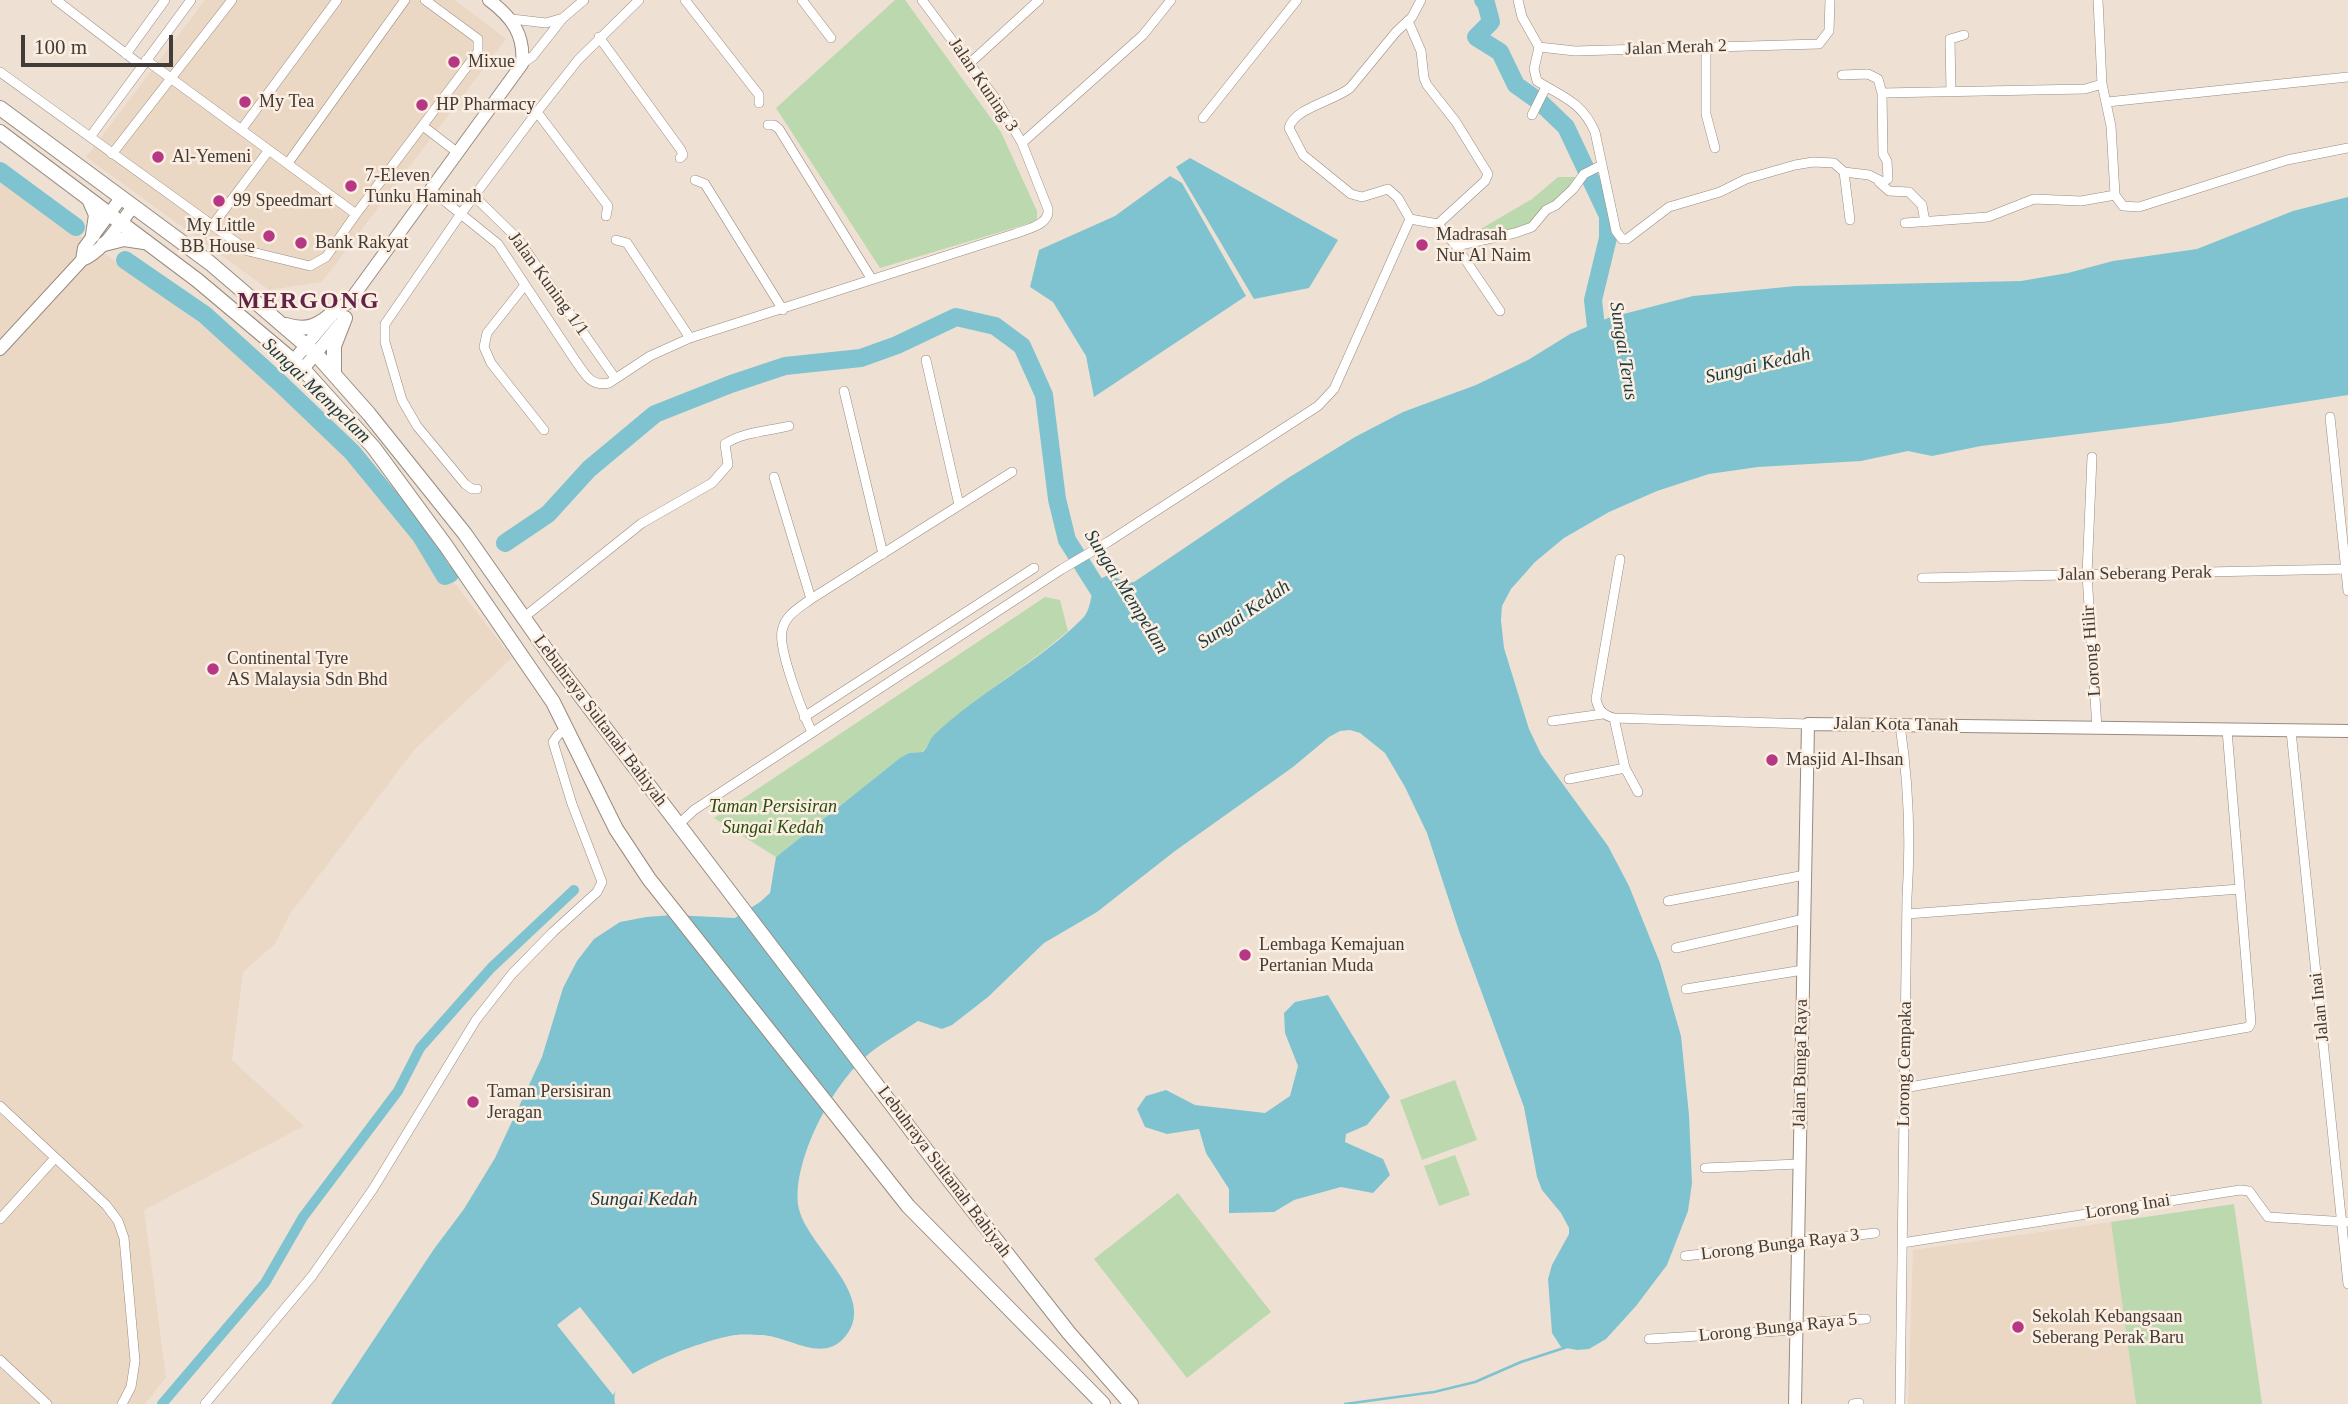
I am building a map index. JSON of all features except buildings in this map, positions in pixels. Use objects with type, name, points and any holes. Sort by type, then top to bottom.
[{"type":"main road","name":"Lebuhraya Sultanah Bahiyah","points":[[0,108],[210,263],[285,325],[311,349],[389,436],[465,534],[523,618],[696,849],[1069,1333],[1131,1404]]},
{"type":"main road","name":"Lebuhraya Sultanah Bahiyah","points":[[0,132],[197,280],[298,365],[374,448],[446,546],[553,702],[624,843],[649,879],[908,1206],[1103,1404]]},
{"type":"main road","points":[[85,195],[96,215],[99,239],[124,239],[149,244]]},
{"type":"main road","points":[[285,325],[307,329],[340,314]]},
{"type":"main road","points":[[334,374],[334,346],[340,314]]},
{"type":"street","points":[[56,0],[126,54],[171,79],[356,214]]},
{"type":"street","points":[[126,54],[165,0]]},
{"type":"street","points":[[90,137],[191,0]]},
{"type":"street","points":[[112,154],[232,0]]},
{"type":"street","points":[[241,130],[337,0]]},
{"type":"street","points":[[288,163],[405,0]]},
{"type":"street","points":[[0,72],[248,251],[310,266],[326,257],[478,52],[478,39],[425,0]]},
{"type":"street","points":[[489,0],[512,19],[523,43],[523,64]]},
{"type":"street","points":[[298,365],[349,302],[523,64],[533,56],[563,18],[584,0]]},
{"type":"street","points":[[477,489],[465,484],[412,418],[399,391],[384,333],[389,317],[460,215],[537,112],[599,37],[639,0]]},
{"type":"street","points":[[684,0],[759,94],[759,103]]},
{"type":"street","points":[[802,0],[831,37]]},
{"type":"street","name":"Jalan Kuning 3","points":[[871,278],[1014,234],[1046,220],[1049,215],[1022,143],[998,102],[922,0]]},
{"type":"street","points":[[970,63],[1039,0]]},
{"type":"street","points":[[1022,143],[1143,35],[1171,0]]},
{"type":"street","points":[[1203,118],[1297,0]]},
{"type":"street","points":[[1410,219],[1398,198],[1388,189],[1362,197],[1351,194],[1303,155],[1290,128],[1296,116],[1342,95],[1350,88],[1387,42],[1408,21],[1421,0]]},
{"type":"street","points":[[1518,0],[1522,17],[1538,47],[1534,75],[1545,90],[1578,104],[1586,113],[1595,132],[1599,166],[1616,232],[1622,240],[1627,240],[1669,207],[1720,192],[1746,179],[1813,162],[1834,163],[1844,172],[1869,175],[1889,191],[1909,192],[1922,205],[1925,222]]},
{"type":"street","name":"Jalan Merah 2","points":[[1538,47],[1575,51],[1819,44],[1829,31],[1830,0]]},
{"type":"street","points":[[2098,0],[2102,84],[2111,126],[2115,195],[2123,206],[2138,207],[2287,160],[2348,148]]},
{"type":"street","points":[[512,19],[546,23],[563,18]]},
{"type":"street","points":[[1408,21],[1421,51],[1427,85],[1456,121],[1488,174],[1485,181],[1438,224]]},
{"type":"street","points":[[1951,92],[1950,38],[1964,35]]},
{"type":"street","points":[[599,37],[681,150],[683,155],[680,158]]},
{"type":"street","points":[[1706,47],[1706,114],[1715,148]]},
{"type":"street","points":[[1842,75],[1874,75],[1878,79],[1882,93],[1883,154],[1887,161],[1888,179],[1877,181]]},
{"type":"street","points":[[2107,102],[2348,77]]},
{"type":"street","points":[[1882,93],[2085,89],[2102,84]]},
{"type":"street","points":[[1534,111],[1545,90]]},
{"type":"street","points":[[537,112],[607,211]]},
{"type":"street","points":[[430,190],[498,244],[590,381],[605,384],[650,356],[690,338],[783,310],[871,278],[779,129],[768,125]]},
{"type":"street","points":[[423,126],[458,153]]},
{"type":"street","points":[[212,226],[269,150]]},
{"type":"street","points":[[1456,246],[1532,227],[1546,210],[1556,205],[1578,185],[1584,174],[1599,166]]},
{"type":"street","points":[[1844,172],[1850,220]]},
{"type":"street","points":[[695,180],[705,184],[783,310]]},
{"type":"street","points":[[1905,223],[1988,217],[2034,199],[2081,201],[2115,195]]},
{"type":"street","name":"Jalan Kuning 1/1","points":[[474,196],[518,239],[615,378]]},
{"type":"street","points":[[99,239],[108,213],[121,198]]},
{"type":"street","points":[[0,349],[82,260],[83,248],[121,223],[133,207]]},
{"type":"street","points":[[1410,219],[1438,224],[1500,311]]},
{"type":"street","points":[[678,825],[694,810],[812,732],[1327,398],[1334,389],[1410,219]]},
{"type":"street","points":[[616,240],[627,243],[690,338]]},
{"type":"street","points":[[525,285],[487,333],[484,348],[491,363],[544,430]]},
{"type":"street","points":[[926,360],[959,505]]},
{"type":"street","points":[[844,391],[883,554]]},
{"type":"street","points":[[2330,417],[2348,591]]},
{"type":"street","points":[[523,618],[642,523],[712,482],[728,465],[725,444],[738,437],[789,426]]},
{"type":"street","name":"Lorong Hilir","points":[[2092,457],[2087,575],[2097,728]]},
{"type":"street","points":[[812,732],[804,717],[781,642],[785,621],[811,599],[1012,472]]},
{"type":"street","points":[[774,477],[811,599]]},
{"type":"street","points":[[1603,714],[1596,699],[1620,559]]},
{"type":"street","points":[[804,717],[1034,568]]},
{"type":"street","name":"Jalan Seberang Perak","points":[[1922,578],[2347,569]]},
{"type":"street","points":[[1552,721],[1603,714]]},
{"type":"street","name":"Jalan Kota Tanah","points":[[1603,714],[1614,718],[1808,724],[2348,732]]},
{"type":"street","points":[[1614,718],[1625,768],[1639,792]]},
{"type":"street","name":"Jalan Bunga Raya","points":[[1795,1404],[1808,724]]},
{"type":"street","name":"Lorong Cempaka","points":[[1900,725],[1910,806],[1911,847],[1907,914],[1900,1404]]},
{"type":"street","points":[[205,1404],[312,1276],[373,1189],[475,1020],[512,974],[597,892],[602,882],[572,804],[553,742],[567,728]]},
{"type":"street","points":[[1904,1088],[2246,1029],[2251,1021],[2227,730]]},
{"type":"street","name":"Jalan Inai","points":[[2291,731],[2345,1222],[2348,1284]]},
{"type":"street","points":[[1569,779],[1625,768]]},
{"type":"street","points":[[1668,901],[1805,875]]},
{"type":"street","points":[[1907,914],[2240,889]]},
{"type":"street","points":[[1676,948],[1804,919]]},
{"type":"street","points":[[1686,989],[1803,970]]},
{"type":"street","points":[[0,1106],[106,1205],[118,1221],[124,1238],[135,1361],[131,1387],[121,1404]]},
{"type":"street","points":[[0,1219],[55,1158]]},
{"type":"street","points":[[1706,1168],[1799,1164]]},
{"type":"street","name":"Lorong Inai","points":[[1902,1244],[2240,1190],[2252,1194],[2268,1217],[2345,1222]]},
{"type":"street","name":"Lorong Bunga Raya 3","points":[[1685,1256],[1875,1233]]},
{"type":"street","name":"Lorong Bunga Raya 5","points":[[1649,1339],[1796,1330],[1814,1322],[1866,1318]]},
{"type":"street","points":[[0,1360],[47,1404]]},
{"type":"street","points":[[1853,1404],[1859,1403]]},
{"type":"shaded area","points":[[205,0],[455,0],[506,39],[322,282],[269,290],[86,157]]},
{"type":"shaded area","points":[[0,177],[206,328],[308,419],[358,471],[433,565],[456,585],[512,658],[414,750],[290,914],[274,945],[243,972],[232,1060],[304,1126],[144,1210],[166,1377],[145,1404],[0,1404]]},
{"type":"shaded area","name":"Sekolah Kebangsaan Seberang Perak Baru","points":[[2111,1222],[2136,1404],[1908,1404],[1913,1250]]},
{"type":"green space","points":[[895,0],[905,0],[1001,132],[1037,211],[1037,221],[880,268],[776,108]]},
{"type":"green space","points":[[1558,177],[1577,177],[1576,184],[1531,224],[1509,232],[1462,240],[1532,199]]},
{"type":"green space","name":"Taman Persisiran Sungai Kedah","points":[[1045,597],[1060,600],[1068,631],[951,721],[933,737],[922,752],[909,753],[900,758],[776,857],[714,818]]},
{"type":"green space","points":[[1455,1080],[1477,1140],[1422,1160],[1400,1100]]},
{"type":"green space","points":[[1455,1155],[1470,1195],[1439,1206],[1424,1166]]},
{"type":"green space","points":[[1178,1193],[1271,1312],[1187,1378],[1094,1259]]},
{"type":"green space","points":[[2234,1204],[2262,1404],[2136,1404],[2111,1222]]},
{"type":"water","points":[[1190,158],[1338,240],[1309,288],[1254,299],[1176,167]]},
{"type":"water","points":[[1170,176],[1182,183],[1246,296],[1094,397],[1086,356],[1053,302],[1030,287],[1039,250],[1115,216]]},
{"type":"water","name":"Sungai Kedah","points":[[2348,197],[2348,395],[2169,423],[1981,446],[1932,456],[1908,451],[1861,461],[1758,467],[1709,474],[1657,491],[1609,512],[1564,538],[1535,562],[1511,589],[1502,606],[1504,648],[1529,729],[1541,754],[1608,846],[1629,886],[1660,963],[1681,1036],[1692,1183],[1688,1211],[1667,1265],[1636,1306],[1606,1339],[1589,1349],[1577,1350],[1561,1347],[1552,1333],[1548,1279],[1552,1265],[1569,1234],[1569,1228],[1561,1213],[1542,1190],[1537,1177],[1524,1107],[1459,931],[1427,833],[1385,753],[1360,733],[1350,730],[1340,731],[1329,737],[1293,767],[1175,851],[1097,912],[1044,943],[988,997],[952,1025],[942,1029],[918,1021],[874,1050],[849,1074],[825,1109],[815,1130],[806,1151],[798,1191],[799,1209],[805,1224],[839,1274],[854,1307],[853,1324],[843,1339],[834,1346],[815,1348],[763,1335],[724,1337],[692,1347],[641,1369],[618,1387],[615,1404],[331,1404],[434,1249],[464,1209],[495,1158],[542,1057],[563,988],[577,961],[594,939],[620,922],[673,915],[735,918],[760,902],[770,893],[776,857],[900,758],[909,753],[923,752],[934,735],[970,704],[1066,634],[1083,618],[1089,608],[1093,590],[1104,577],[1111,576],[1134,582],[1288,478],[1355,437],[1403,412],[1476,385],[1528,360],[1570,334],[1608,318],[1693,296],[1796,286],[2021,281],[2068,273],[2113,261],[2197,249],[2293,211]]},
{"type":"water","points":[[1328,995],[1390,1097],[1367,1125],[1346,1134],[1345,1142],[1383,1159],[1390,1175],[1373,1193],[1341,1187],[1294,1200],[1274,1212],[1229,1213],[1229,1189],[1206,1153],[1199,1129],[1167,1134],[1145,1127],[1137,1109],[1146,1096],[1166,1090],[1195,1105],[1265,1113],[1290,1096],[1298,1066],[1285,1033],[1284,1013],[1295,1002]]},
{"type":"pier","points":[[580,1307],[633,1374],[613,1395],[557,1325]]},
{"type":"waterway","name":"Sungai Terus","points":[[1483,0],[1491,22],[1476,37],[1500,52],[1516,85],[1540,102],[1566,127],[1608,216],[1608,238],[1593,300],[1598,345]]},
{"type":"waterway","name":"Sungai Mempelam","points":[[0,171],[76,227]]},
{"type":"waterway","name":"Sungai Mempelam","points":[[125,260],[205,315],[352,452],[421,536],[445,576],[450,574]]},
{"type":"waterway","name":"Sungai Mempelam","points":[[505,543],[548,514],[589,469],[655,414],[785,366],[861,358],[897,345],[956,317],[995,326],[1022,346],[1044,395],[1057,499],[1067,540],[1108,605]]},
{"type":"waterway","points":[[162,1404],[265,1283],[303,1217],[398,1091],[420,1048],[491,968],[574,890]]},
{"type":"waterway","points":[[1345,1404],[1434,1392],[1475,1382],[1521,1362],[1567,1347]]},
{"type":"place","name":"Mixue","points":[[454,62]]},
{"type":"place","name":"My Tea","points":[[245,102]]},
{"type":"place","name":"HP Pharmacy","points":[[422,105]]},
{"type":"place","name":"Al-Yemeni","points":[[158,157]]},
{"type":"place","name":"7-Eleven Tunku Haminah","points":[[351,186]]},
{"type":"place","name":"99 Speedmart","points":[[219,201]]},
{"type":"place","name":"My Little BB House","points":[[269,236]]},
{"type":"place","name":"Bank Rakyat","points":[[301,243]]},
{"type":"place","name":"Madrasah Nur Al Naim","points":[[1422,245]]},
{"type":"place","name":"Continental Tyre AS Malaysia Sdn Bhd","points":[[213,669]]},
{"type":"place","name":"Masjid Al-Ihsan","points":[[1772,760]]},
{"type":"place","name":"Lembaga Kemajuan Pertanian Muda","points":[[1245,955]]},
{"type":"place","name":"Taman Persisiran Jeragan","points":[[473,1102]]},
{"type":"place","name":"Sekolah Kebangsaan Seberang Perak Baru","points":[[2018,1327]]},
{"type":"district","name":"MERGONG","points":[[309,302]]}]
